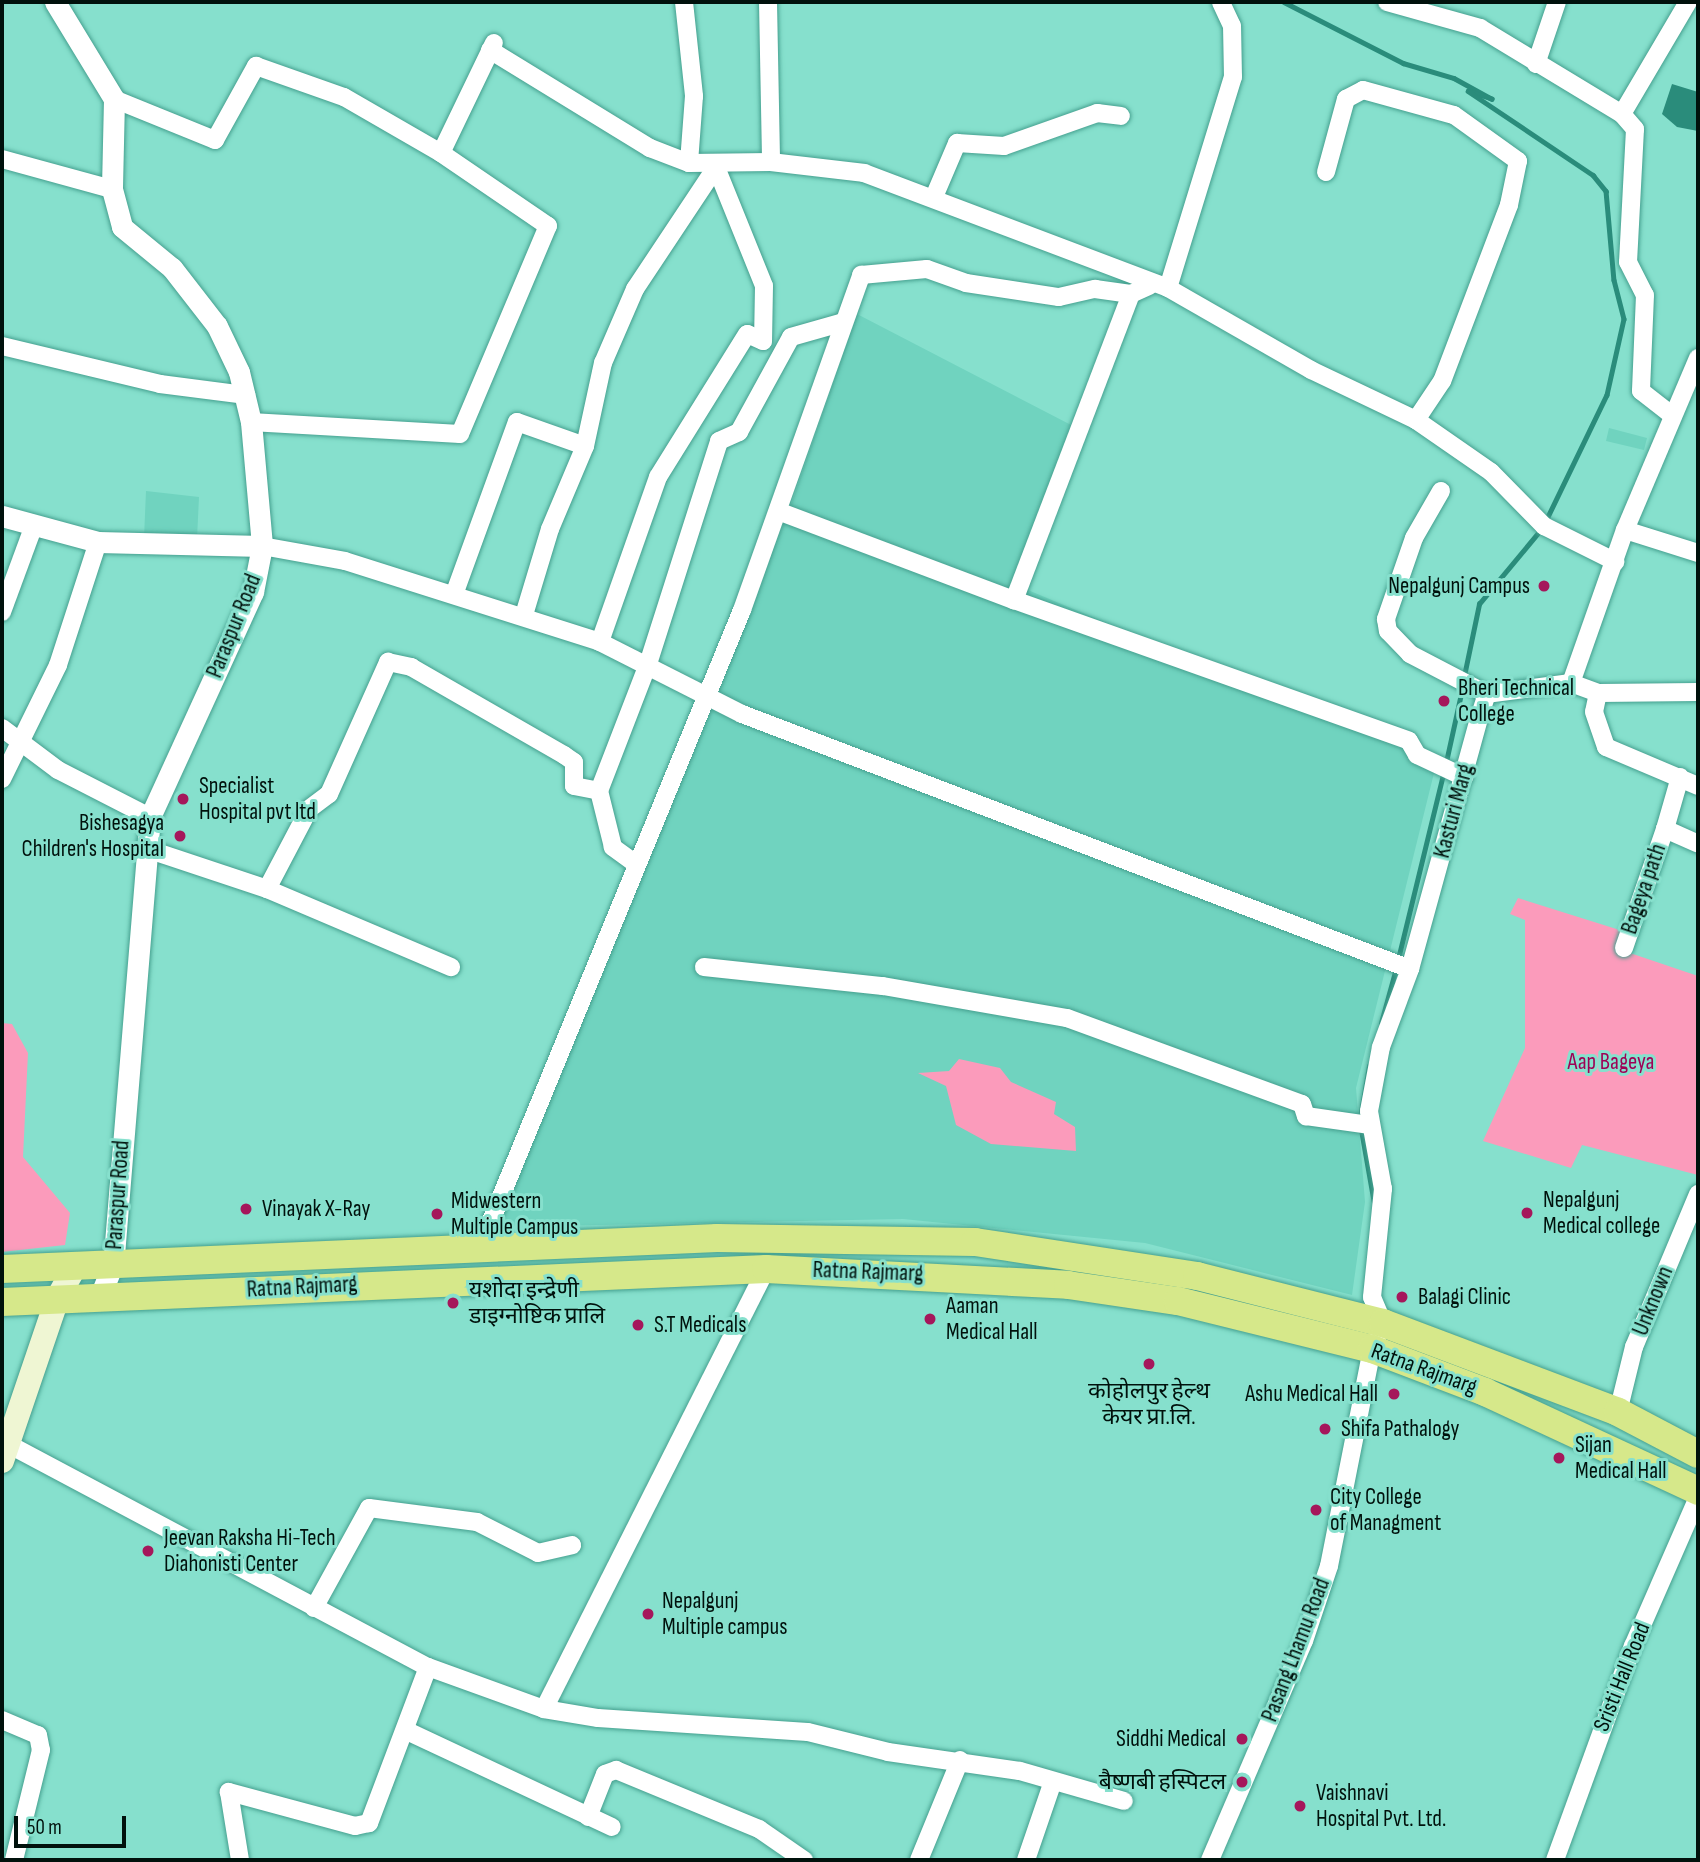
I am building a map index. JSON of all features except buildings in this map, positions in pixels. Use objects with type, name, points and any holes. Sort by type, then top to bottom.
[{"type":"highway","name":"Ratna Rajmarg","points":[[2,1269],[717,1238],[975,1242],[1197,1276],[1383,1324],[1618,1412],[1698,1454]]},
{"type":"highway","name":"Ratna Rajmarg","points":[[2,1301],[766,1269],[1068,1285],[1178,1301],[1372,1349],[1485,1392],[1698,1491]]},
{"type":"main road","points":[[5,1453],[57,1299],[76,1265]]},
{"type":"street","points":[[55,2],[114,99],[215,140],[256,66],[345,97],[441,153],[548,226],[460,435],[251,422]]},
{"type":"street","points":[[684,2],[694,96],[689,163]]},
{"type":"street","points":[[768,2],[771,162]]},
{"type":"street","points":[[1168,288],[1233,77],[1232,26],[1221,2]]},
{"type":"street","points":[[1387,2],[1480,28],[1622,114],[1639,136],[1628,262],[1645,295],[1641,391],[1672,415]]},
{"type":"street","points":[[1536,64],[1557,2]]},
{"type":"street","points":[[1622,114],[1688,2]]},
{"type":"street","points":[[441,153],[492,47],[650,148],[689,163],[716,167],[771,162],[864,173],[934,197],[1149,286],[1168,288],[1311,370],[1416,420],[1491,472],[1544,526],[1616,562]]},
{"type":"street","points":[[1326,172],[1346,99],[1363,90],[1454,115],[1518,162],[1509,205],[1442,381],[1416,420]]},
{"type":"street","name":"Paraspur Road","points":[[99,1298],[113,1264],[144,848],[150,817],[253,592],[262,546],[251,422],[246,395],[217,326],[172,268],[122,227],[111,189],[114,99]]},
{"type":"street","points":[[934,197],[957,143],[1004,146],[1097,114],[1121,116]]},
{"type":"street","points":[[2,159],[111,189]]},
{"type":"street","points":[[524,615],[550,529],[585,446],[604,363],[635,289],[716,167]]},
{"type":"street","points":[[600,642],[658,477],[747,334],[763,341],[764,286],[716,167]]},
{"type":"street","points":[[479,1250],[778,511],[861,275],[894,268],[927,268],[1027,295],[1131,294],[1149,286]]},
{"type":"street","points":[[1014,600],[1131,294]]},
{"type":"street","points":[[636,864],[612,847],[599,791],[648,664],[719,441],[739,432],[791,337],[844,322]]},
{"type":"street","points":[[2,346],[160,384],[246,395]]},
{"type":"street","points":[[1571,683],[1616,562],[1625,530],[1698,358]]},
{"type":"street","points":[[455,592],[517,422],[585,446]]},
{"type":"street","points":[[1441,491],[1414,538],[1386,619],[1388,631],[1410,654],[1487,694],[1571,683],[1598,693],[1698,692]]},
{"type":"street","points":[[778,511],[1014,600],[1409,741],[1417,755],[1464,777]]},
{"type":"street","points":[[2,516],[98,542],[262,546],[345,561],[455,592],[600,642],[706,693],[742,714],[941,793],[1410,969]]},
{"type":"street","points":[[2,612],[34,525]]},
{"type":"street","points":[[1625,530],[1698,553]]},
{"type":"street","points":[[2,779],[58,665],[98,542]]},
{"type":"street","points":[[267,890],[309,809],[329,794],[388,662],[411,667],[564,755],[574,762],[574,786],[599,791]]},
{"type":"street","points":[[1598,693],[1594,712],[1606,747],[1698,786]]},
{"type":"street","name":"Kasturi Marg","points":[[1383,1324],[1372,1297],[1383,1189],[1370,1125],[1381,1047],[1410,969],[1487,694]]},
{"type":"street","points":[[2,728],[19,744],[150,817]]},
{"type":"street","name":"Bageya path","points":[[1624,948],[1680,777]]},
{"type":"street","points":[[1665,829],[1698,844]]},
{"type":"street","points":[[144,848],[267,890],[451,967]]},
{"type":"street","points":[[704,967],[883,986],[1067,1018],[1291,1099],[1302,1104],[1306,1116],[1370,1125]]},
{"type":"street","name":"Unknown","points":[[1618,1412],[1634,1348],[1698,1197]]},
{"type":"street","points":[[544,1709],[766,1269]]},
{"type":"street","points":[[1372,1349],[1383,1324]]},
{"type":"street","name":"Pasang Lhamu Road","points":[[1210,1860],[1304,1641],[1329,1566],[1372,1349]]},
{"type":"street","points":[[5,1453],[428,1667],[544,1709],[598,1718],[808,1732],[888,1752],[960,1760],[1053,1781],[1124,1801]]},
{"type":"street","name":"Sristi Hall Road","points":[[1555,1860],[1633,1646],[1698,1497]]},
{"type":"street","points":[[314,1608],[369,1508],[477,1522],[538,1553],[572,1545]]},
{"type":"street","points":[[240,1860],[229,1793],[355,1826],[369,1823],[407,1731],[428,1667]]},
{"type":"street","points":[[2,1720],[38,1734],[41,1750],[14,1860]]},
{"type":"street","points":[[407,1731],[612,1827]]},
{"type":"street","points":[[919,1860],[960,1760]]},
{"type":"street","points":[[588,1816],[605,1774],[615,1770],[759,1829],[804,1860]]},
{"type":"street","points":[[1026,1860],[1053,1781]]},
{"type":"shaded area","points":[[1672,84],[1698,92],[1698,131],[1677,127],[1662,114]]},
{"type":"shaded area","points":[[857,314],[1073,426],[1023,588],[1437,761],[1356,1088],[1365,1202],[1352,1295],[1145,1243],[903,1219],[495,1227],[791,505]]},
{"type":"shaded area","points":[[1609,428],[1647,438],[1644,450],[1606,441]]},
{"type":"shaded area","points":[[146,491],[199,497],[197,539],[144,538]]},
{"type":"green space","name":"Aap Bageya","points":[[1518,898],[1626,932],[1630,953],[1698,976],[1698,1175],[1582,1145],[1571,1168],[1483,1141],[1525,1048],[1525,920],[1510,914]]},
{"type":"green space","points":[[2,1023],[12,1024],[28,1053],[23,1157],[70,1213],[65,1245],[2,1252]]},
{"type":"green space","points":[[959,1059],[1000,1068],[1011,1082],[1056,1102],[1054,1114],[1075,1127],[1076,1151],[991,1144],[956,1125],[946,1086],[918,1073],[949,1071]]},
{"type":"waterway","points":[[1284,2],[1403,63],[1454,78],[1492,99],[1468,91],[1593,175],[1606,191],[1614,280],[1624,319],[1607,395],[1546,521]]},
{"type":"waterway","points":[[1464,676],[1479,604],[1542,528]]},
{"type":"waterway","points":[[1446,762],[1463,685]]},
{"type":"waterway","points":[[1398,959],[1443,774]]},
{"type":"waterway","points":[[1381,1023],[1396,968]]},
{"type":"waterway","points":[[1360,1118],[1369,1066]]},
{"type":"waterway","points":[[1361,1127],[1374,1201]]},
{"type":"place","name":"Nepalgunj Campus","points":[[1544,586]]},
{"type":"place","name":"Bheri Technical College","points":[[1444,701]]},
{"type":"place","name":"Specialist Hospital pvt ltd","points":[[183,799]]},
{"type":"place","name":"Bishesagya Children's Hospital","points":[[180,836]]},
{"type":"place","name":"Vinayak X-Ray","points":[[246,1209]]},
{"type":"place","name":"Nepalgunj Medical college","points":[[1527,1213]]},
{"type":"place","name":"Midwestern Multiple Campus","points":[[437,1214]]},
{"type":"place","name":"Balagi Clinic","points":[[1402,1297]]},
{"type":"place","name":"यशोदा इन्द्रेणी डाइग्नोष्टिक प्रालि","points":[[453,1303]]},
{"type":"place","name":"Aaman Medical Hall","points":[[930,1319]]},
{"type":"place","name":"S.T Medicals","points":[[638,1325]]},
{"type":"place","name":"काेहाेलपुर हेल्थ केयर प्रा.लि.","points":[[1149,1364]]},
{"type":"place","name":"Ashu Medical Hall","points":[[1394,1394]]},
{"type":"place","name":"Shifa Pathalogy","points":[[1325,1429]]},
{"type":"place","name":"Sijan Medical Hall","points":[[1559,1458]]},
{"type":"place","name":"City College of Managment","points":[[1316,1510]]},
{"type":"place","name":"Jeevan Raksha Hi-Tech Diahonisti Center","points":[[148,1551]]},
{"type":"place","name":"Nepalgunj Multiple campus","points":[[648,1614]]},
{"type":"place","name":"Siddhi Medical","points":[[1242,1739]]},
{"type":"place","name":"बैष्णबी हस्पिटल","points":[[1242,1782]]},
{"type":"place","name":"Vaishnavi Hospital Pvt. Ltd.","points":[[1300,1806]]}]
